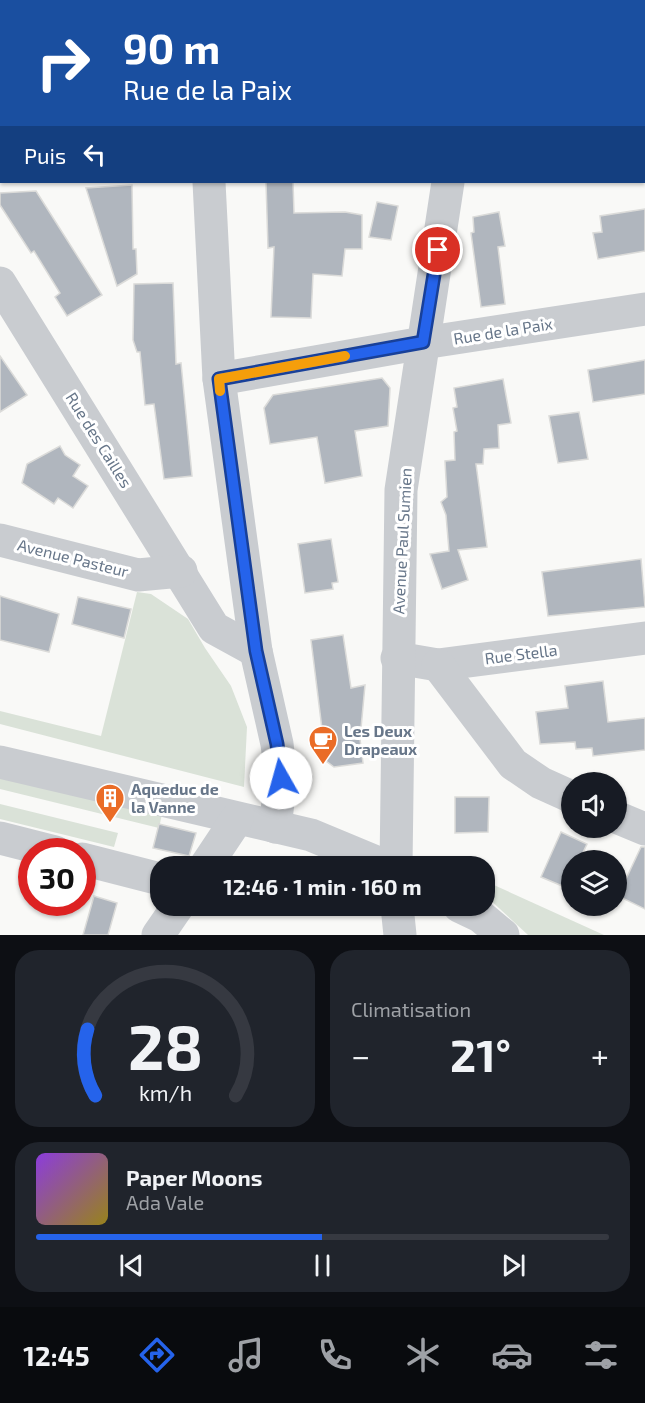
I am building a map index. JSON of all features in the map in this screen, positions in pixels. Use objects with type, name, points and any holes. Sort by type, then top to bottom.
[{"type":"street","points":[[209,183],[219,379],[256,651],[277,744],[281,778],[275,827]]},
{"type":"street","name":"Avenue Paul Sumien","points":[[396,856],[401,490],[448,183]]},
{"type":"street","name":"Rue des Cailles","points":[[0,283],[214,628],[256,651]]},
{"type":"street","name":"Rue de la Paix","points":[[219,379],[423,342],[645,309]]},
{"type":"street","name":"Avenue Pasteur","points":[[0,540],[189,585]]},
{"type":"street","points":[[189,585],[246,583]]},
{"type":"street","name":"Rue Stella","points":[[398,658],[438,665],[645,638]]},
{"type":"street","points":[[438,665],[513,764],[541,783],[561,791]]},
{"type":"street","points":[[0,762],[311,835],[362,856]]},
{"type":"street","points":[[212,856],[237,819]]},
{"type":"street","points":[[627,822],[645,830]]},
{"type":"street","points":[[0,838],[18,843]]},
{"type":"street","points":[[96,863],[150,876]]},
{"type":"street","points":[[158,935],[171,916]]},
{"type":"street","points":[[398,916],[399,935]]},
{"type":"street","points":[[480,916],[503,935]]},
{"type":"shaded area","points":[[137,592],[151,594],[188,619],[231,686],[247,727],[244,787],[0,724],[0,711],[101,736]]},
{"type":"shaded area","points":[[0,774],[162,814],[159,828],[0,789]]},
{"type":"shaded area","points":[[0,804],[118,833],[114,847],[96,843],[96,838],[77,838],[0,819]]},
{"type":"shaded area","points":[[495,886],[604,935],[528,935],[495,904]]},
{"type":"building","points":[[266,183],[293,183],[294,213],[345,212],[362,215],[362,249],[345,249],[342,276],[313,274],[311,318],[271,317],[274,247],[268,248]]},
{"type":"building","points":[[132,185],[133,249],[136,249],[137,274],[117,286],[86,188]]},
{"type":"building","points":[[36,191],[102,295],[67,316],[55,297],[60,293],[34,251],[31,253],[0,205],[0,193]]},
{"type":"building","points":[[377,202],[398,206],[391,240],[369,237]]},
{"type":"building","points":[[645,209],[645,251],[598,259],[593,233],[602,232],[600,216]]},
{"type":"building","points":[[499,212],[505,246],[498,247],[505,304],[481,307],[471,233],[474,232],[473,217]]},
{"type":"building","points":[[173,283],[176,364],[181,363],[192,476],[164,479],[154,404],[145,405],[140,352],[137,352],[133,340],[134,284]]},
{"type":"building","points":[[0,356],[27,395],[0,412]]},
{"type":"building","points":[[645,360],[645,394],[593,402],[588,370]]},
{"type":"building","points":[[382,378],[390,388],[388,426],[355,431],[362,476],[325,483],[317,437],[270,444],[264,408],[273,395]]},
{"type":"building","points":[[503,379],[511,423],[498,425],[499,448],[484,449],[483,464],[476,464],[487,547],[458,550],[468,580],[442,589],[430,554],[449,551],[446,515],[441,502],[447,497],[445,461],[455,460],[454,432],[457,431],[453,408],[457,407],[454,388]]},
{"type":"building","points":[[579,412],[588,459],[558,463],[549,416]]},
{"type":"building","points":[[60,446],[65,455],[80,465],[73,476],[88,486],[73,508],[58,498],[54,504],[22,483],[27,464]]},
{"type":"building","points":[[331,539],[338,582],[332,583],[333,589],[305,593],[298,544]]},
{"type":"building","points":[[641,559],[645,607],[548,616],[542,572]]},
{"type":"building","points":[[0,596],[59,614],[49,652],[0,640]]},
{"type":"building","points":[[78,597],[131,609],[124,638],[72,624]]},
{"type":"building","points":[[343,635],[351,688],[365,685],[360,739],[363,763],[334,767],[326,761],[311,640]]},
{"type":"building","points":[[603,681],[608,722],[645,718],[645,750],[593,756],[592,748],[576,749],[575,742],[540,744],[536,712],[568,708],[565,686]]},
{"type":"building","points":[[455,797],[489,797],[488,832],[455,833]]},
{"type":"building","points":[[159,824],[196,833],[189,856],[153,848]]},
{"type":"building","points":[[561,832],[561,838],[574,838],[587,844],[584,850],[561,850],[561,885],[541,877]]},
{"type":"building","points":[[641,847],[645,847],[645,909],[627,900],[627,877]]},
{"type":"building","points":[[96,897],[117,903],[108,935],[83,935],[88,916],[96,916]]},
{"type":"slow traffic","points":[[220,391],[219,379],[345,356]]},
{"type":"place","name":"Les Deux Drapeaux","points":[[323,766]]},
{"type":"place","name":"Aqueduc de la Vanne","points":[[110,824]]},
{"type":"route","points":[[281,778],[277,744],[256,651],[219,379],[423,342],[438,250]]}]
